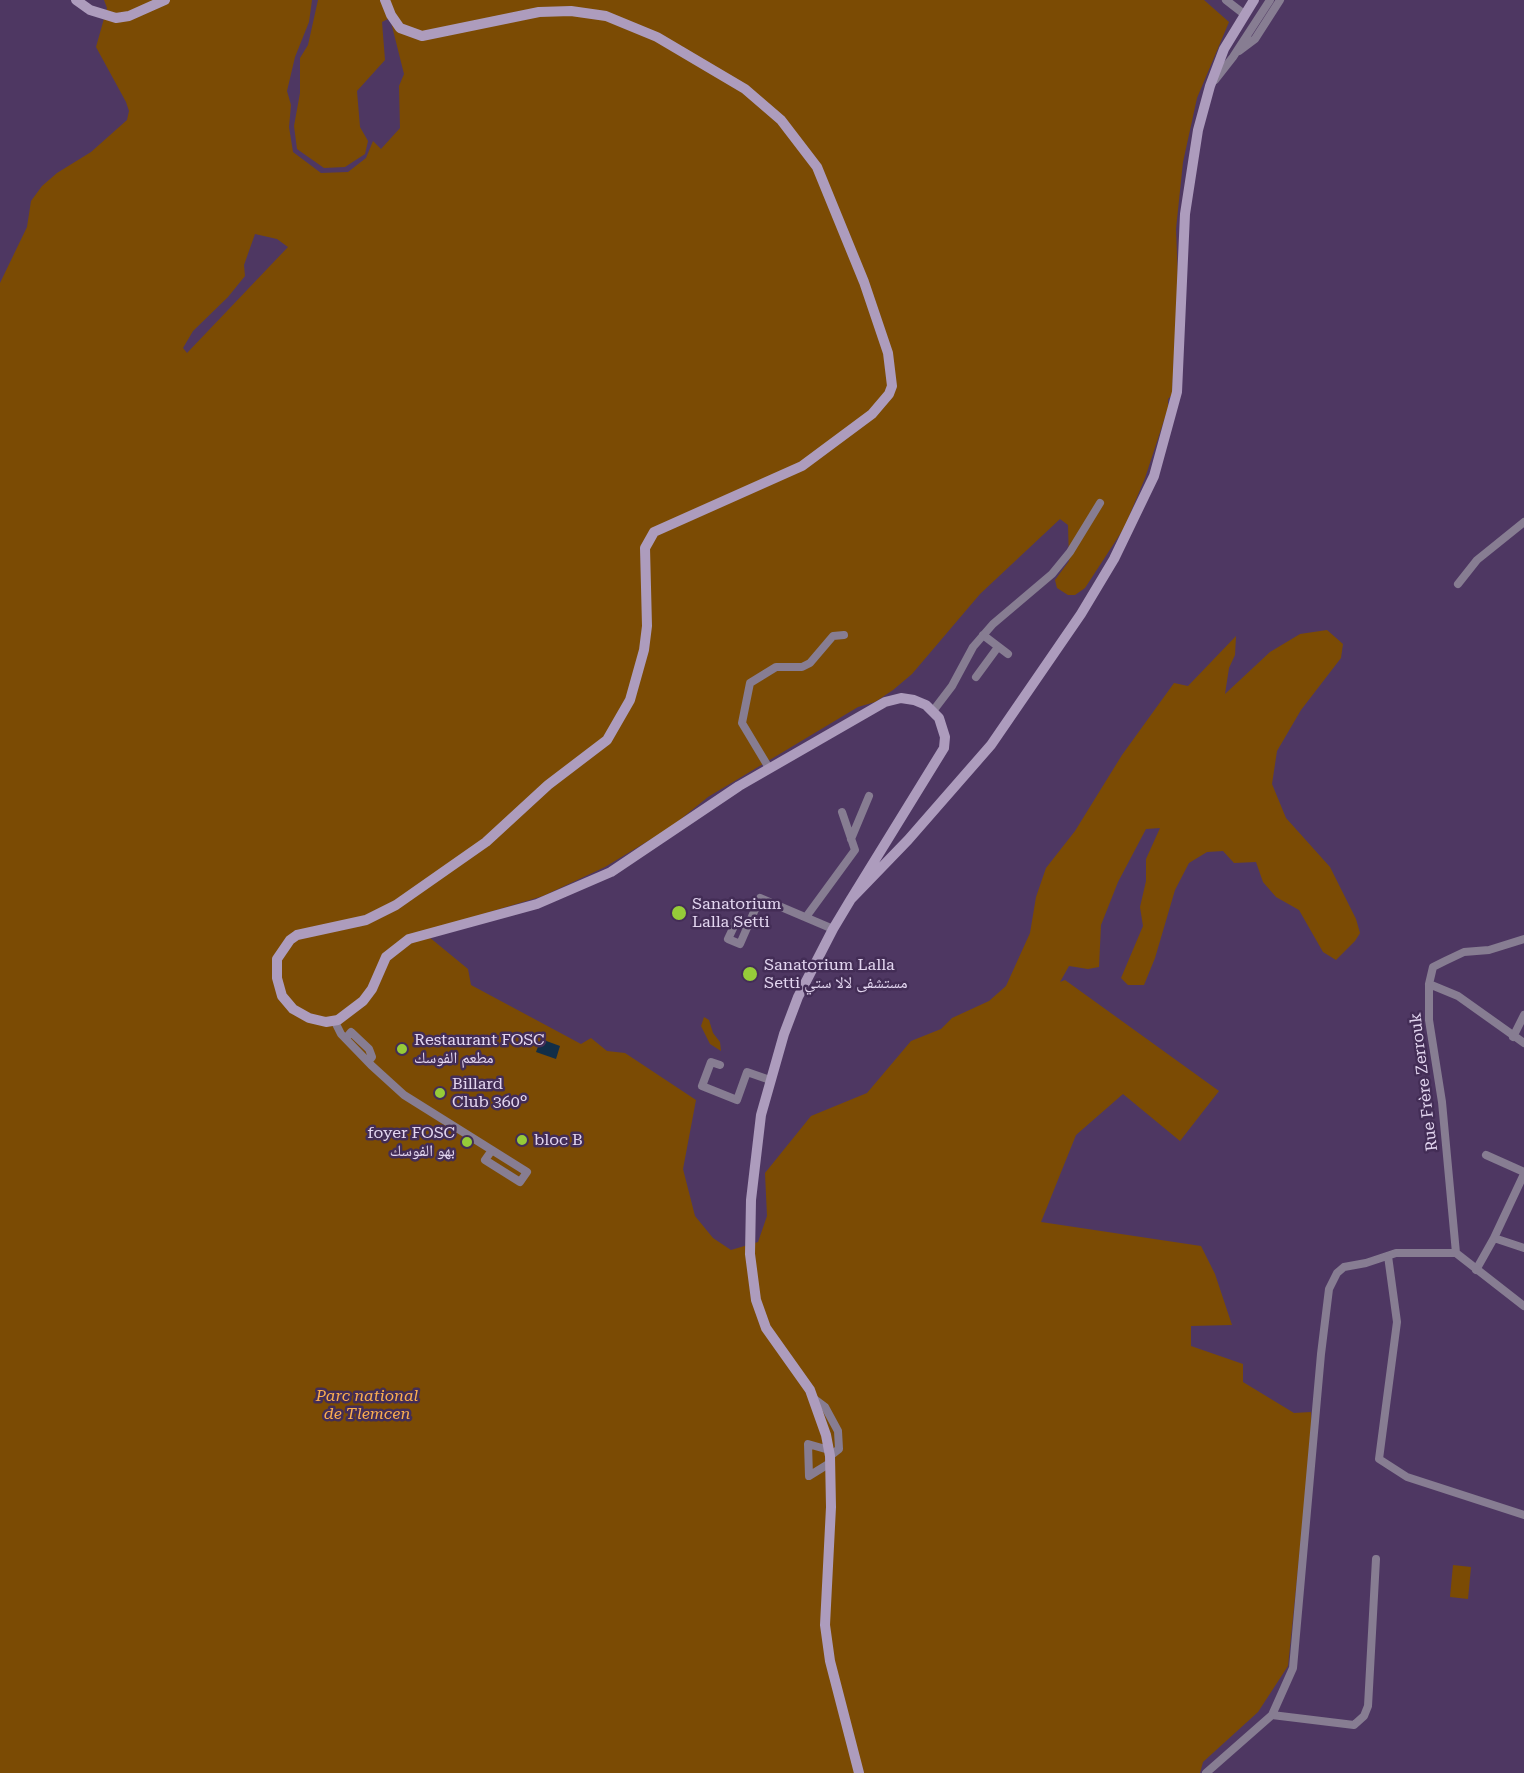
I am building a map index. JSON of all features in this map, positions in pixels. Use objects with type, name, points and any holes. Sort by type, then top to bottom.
[{"type":"main road","points":[[76,0],[90,10],[116,18],[129,16],[165,0]]},
{"type":"main road","points":[[385,0],[400,28],[422,36],[539,12],[571,11],[606,16],[657,37],[745,89],[781,120],[817,167],[864,282],[888,353],[893,378],[889,394],[872,414],[802,466],[768,484],[660,529],[647,541],[647,626],[644,650],[630,700],[607,740],[548,785],[486,842],[396,905],[357,923],[297,935],[283,946],[276,967],[279,987],[286,1002],[309,1018],[335,1022],[363,1001],[387,957],[409,939],[537,904],[611,872],[769,768],[885,702],[901,698],[914,700],[933,711],[943,727],[945,737],[940,757],[832,929],[798,997],[770,1080],[761,1115],[751,1200],[750,1254],[756,1300],[766,1328],[801,1375],[813,1398],[822,1421],[830,1456],[831,1507],[825,1625],[830,1661],[859,1773]]},
{"type":"main road","points":[[851,899],[908,840],[991,745],[1081,615],[1114,559],[1146,495],[1163,452],[1177,392],[1185,214],[1198,130],[1210,86],[1224,48],[1254,0]]},
{"type":"street","points":[[1226,0],[1244,14]]},
{"type":"street","points":[[1210,86],[1236,54],[1270,0]]},
{"type":"street","points":[[1236,54],[1255,39],[1280,0]]},
{"type":"street","points":[[933,711],[952,686],[973,647],[983,635],[1052,574],[1070,552],[1100,503]]},
{"type":"street","points":[[1458,584],[1477,560],[1524,522]]},
{"type":"street","points":[[769,768],[742,723],[750,683],[776,667],[802,667],[810,663],[833,636],[844,634]]},
{"type":"street","points":[[983,635],[1008,654]]},
{"type":"street","points":[[976,677],[991,660],[998,647]]},
{"type":"street","points":[[851,839],[869,796]]},
{"type":"street","points":[[806,917],[855,850],[842,812]]},
{"type":"street","points":[[747,927],[760,898],[832,929]]},
{"type":"street","points":[[1524,939],[1489,950],[1464,952],[1433,967],[1429,984],[1458,996],[1524,1043]]},
{"type":"street","name":"Rue Frère Zerrouk","points":[[1429,984],[1430,1029],[1442,1102],[1456,1253]]},
{"type":"street","points":[[1513,1037],[1524,1016]]},
{"type":"street","points":[[335,1022],[345,1038],[404,1095],[492,1150],[527,1172],[520,1182],[485,1160],[492,1150]]},
{"type":"street","points":[[720,1065],[711,1062],[702,1086],[737,1100],[747,1072],[770,1080]]},
{"type":"street","points":[[1476,1270],[1494,1238],[1524,1173],[1486,1155]]},
{"type":"street","points":[[1494,1238],[1524,1248]]},
{"type":"street","points":[[1206,1773],[1272,1715],[1293,1668],[1321,1354],[1329,1288],[1337,1273],[1344,1267],[1396,1253],[1456,1253],[1524,1306]]},
{"type":"street","points":[[1388,1256],[1397,1322],[1379,1459],[1407,1477],[1524,1515]]},
{"type":"street","points":[[1272,1715],[1354,1725],[1364,1716],[1368,1706],[1376,1558]]},
{"type":"green space","name":"Parc national de Tlemcen","points":[[104,0],[312,0],[309,22],[295,57],[287,91],[291,105],[289,127],[293,152],[321,173],[348,172],[366,158],[373,141],[381,149],[400,128],[399,86],[404,74],[390,18],[382,22],[385,60],[357,91],[360,127],[368,141],[365,154],[345,167],[324,168],[297,149],[294,126],[300,93],[300,58],[308,45],[318,0],[1204,0],[1229,22],[1197,98],[1183,162],[1176,229],[1178,281],[1172,395],[1168,399],[1168,408],[1145,478],[1124,528],[1085,588],[1075,595],[1068,595],[1057,588],[1055,580],[1069,561],[1068,525],[1060,519],[980,594],[912,674],[875,702],[858,707],[708,797],[671,827],[605,867],[543,896],[423,932],[468,969],[471,985],[581,1044],[591,1038],[607,1051],[625,1053],[696,1100],[683,1169],[695,1216],[713,1238],[731,1250],[758,1242],[767,1216],[765,1173],[811,1116],[867,1093],[911,1041],[941,1029],[952,1018],[989,1001],[1006,986],[1030,933],[1036,897],[1046,868],[1075,831],[1122,755],[1174,683],[1188,686],[1236,636],[1235,655],[1229,668],[1225,694],[1270,652],[1300,634],[1327,630],[1343,644],[1341,658],[1301,710],[1277,751],[1272,784],[1286,818],[1330,867],[1356,919],[1360,933],[1355,941],[1336,960],[1323,952],[1299,910],[1276,897],[1263,882],[1256,862],[1234,863],[1223,851],[1207,852],[1189,863],[1175,890],[1155,958],[1144,985],[1128,985],[1121,978],[1143,926],[1140,907],[1146,881],[1146,859],[1160,828],[1146,829],[1118,882],[1101,925],[1099,967],[1088,969],[1069,966],[1060,982],[1065,980],[1219,1091],[1180,1141],[1123,1094],[1076,1135],[1041,1222],[1201,1246],[1215,1274],[1232,1325],[1191,1326],[1191,1346],[1243,1364],[1243,1382],[1294,1413],[1311,1412],[1312,1433],[1288,1666],[1258,1712],[1203,1762],[1200,1773],[0,1773],[0,283],[27,227],[31,201],[42,186],[57,173],[91,152],[127,120],[129,111],[126,102],[96,47],[107,8]],"holes":[[[255,234],[277,239],[288,247],[187,353],[183,348],[193,331],[228,297],[245,276],[244,265]]]},
{"type":"green space","points":[[704,1017],[709,1020],[713,1033],[720,1042],[721,1051],[710,1044],[701,1026]]},
{"type":"green space","points":[[1453,1565],[1471,1567],[1468,1599],[1450,1597]]},
{"type":"water","points":[[541,1039],[560,1046],[556,1059],[536,1052]]},
{"type":"place","name":"Sanatorium Lalla Setti","points":[[679,913]]},
{"type":"place","name":"Sanatorium Lalla Setti مستشفى لالا ستي","points":[[750,974]]},
{"type":"place","name":"Restaurant FOSC مطعم الفوسك","points":[[402,1049]]},
{"type":"place","name":"Billard Club 360°","points":[[440,1093]]},
{"type":"place","name":"bloc B","points":[[522,1140]]},
{"type":"place","name":"foyer FOSC بهو الفوسك","points":[[467,1142]]}]
